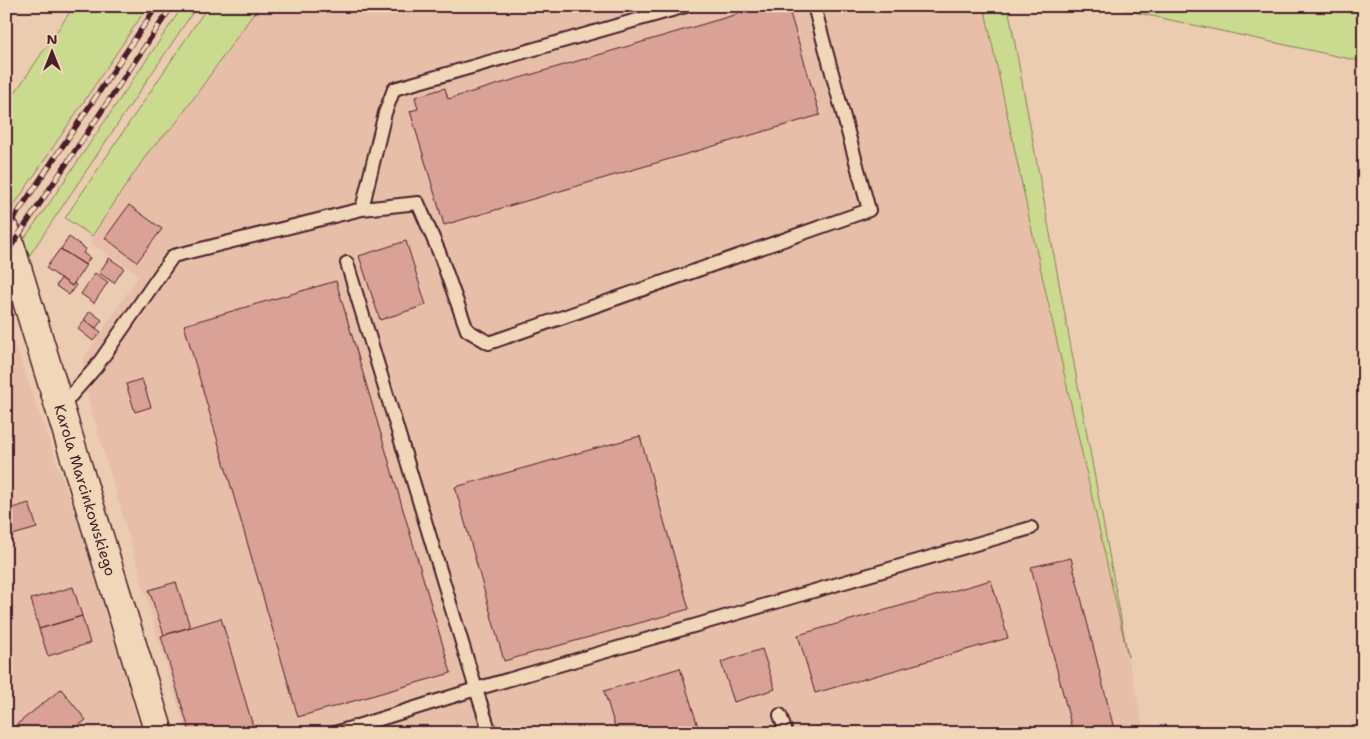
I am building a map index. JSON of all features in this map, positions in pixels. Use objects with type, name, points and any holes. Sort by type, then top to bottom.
[{"type":"street","name":"Karola Marcinkowskiego","points":[[8,240],[159,733]]},
{"type":"lane","points":[[362,209],[385,114],[394,89],[686,6]]},
{"type":"lane","points":[[60,408],[96,367],[172,256],[362,209],[418,202],[467,330],[489,343],[869,210],[814,6]]},
{"type":"lane","points":[[347,263],[490,733]]},
{"type":"lane","points":[[335,733],[476,689],[1031,528]]},
{"type":"lane","points":[[780,715],[786,733]]},
{"type":"shaded area","points":[[259,6],[984,6],[1030,222],[1145,733],[186,733],[87,395],[83,360],[139,275],[89,242],[149,151],[176,123]]},
{"type":"shaded area","points":[[16,346],[85,543],[141,733],[6,733],[6,360]]},
{"type":"green space","points":[[74,6],[148,6],[11,210],[6,193],[6,106]]},
{"type":"green space","points":[[183,6],[197,6],[27,259],[21,243]]},
{"type":"green space","points":[[208,6],[259,6],[176,123],[149,151],[92,236],[65,218]]},
{"type":"green space","points":[[984,6],[1008,6],[1128,657],[1030,222]]},
{"type":"green space","points":[[1106,6],[1364,6],[1364,62]]},
{"type":"building","points":[[765,6],[788,6],[820,115],[444,225],[410,111],[418,109],[415,97],[445,88],[448,99]]},
{"type":"building","points":[[129,205],[162,229],[137,262],[105,238]]},
{"type":"building","points":[[69,237],[86,249],[83,253],[90,258],[85,265],[61,249]]},
{"type":"building","points":[[406,241],[426,305],[380,320],[359,256]]},
{"type":"building","points":[[60,249],[86,265],[72,286],[46,268]]},
{"type":"building","points":[[109,258],[124,268],[114,283],[99,273]]},
{"type":"building","points":[[95,273],[108,282],[94,303],[81,294]]},
{"type":"building","points":[[61,278],[72,286],[74,283],[76,285],[69,295],[56,286]]},
{"type":"building","points":[[336,281],[451,673],[298,717],[184,325]]},
{"type":"building","points":[[90,311],[102,320],[96,328],[84,320]]},
{"type":"building","points":[[85,320],[101,332],[93,341],[78,329]]},
{"type":"building","points":[[142,379],[151,407],[135,412],[126,384]]},
{"type":"building","points":[[640,436],[689,609],[504,661],[455,487]]},
{"type":"building","points":[[29,503],[37,528],[6,537],[6,510]]},
{"type":"building","points":[[1071,558],[1115,733],[1073,733],[1031,567]]},
{"type":"building","points":[[991,580],[1008,638],[815,693],[798,635]]},
{"type":"building","points":[[176,582],[190,627],[164,635],[149,590]]},
{"type":"building","points":[[73,587],[82,616],[39,629],[31,599]]},
{"type":"building","points":[[82,616],[90,643],[48,656],[39,629]]},
{"type":"building","points":[[221,618],[255,733],[190,733],[161,636]]},
{"type":"building","points":[[762,649],[775,689],[734,702],[721,662]]},
{"type":"building","points":[[680,668],[700,733],[617,733],[604,691]]},
{"type":"building","points":[[61,689],[86,720],[69,733],[6,733]]},
{"type":"railway","points":[[6,230],[157,6]]},
{"type":"railway","points":[[6,254],[172,6]]}]
